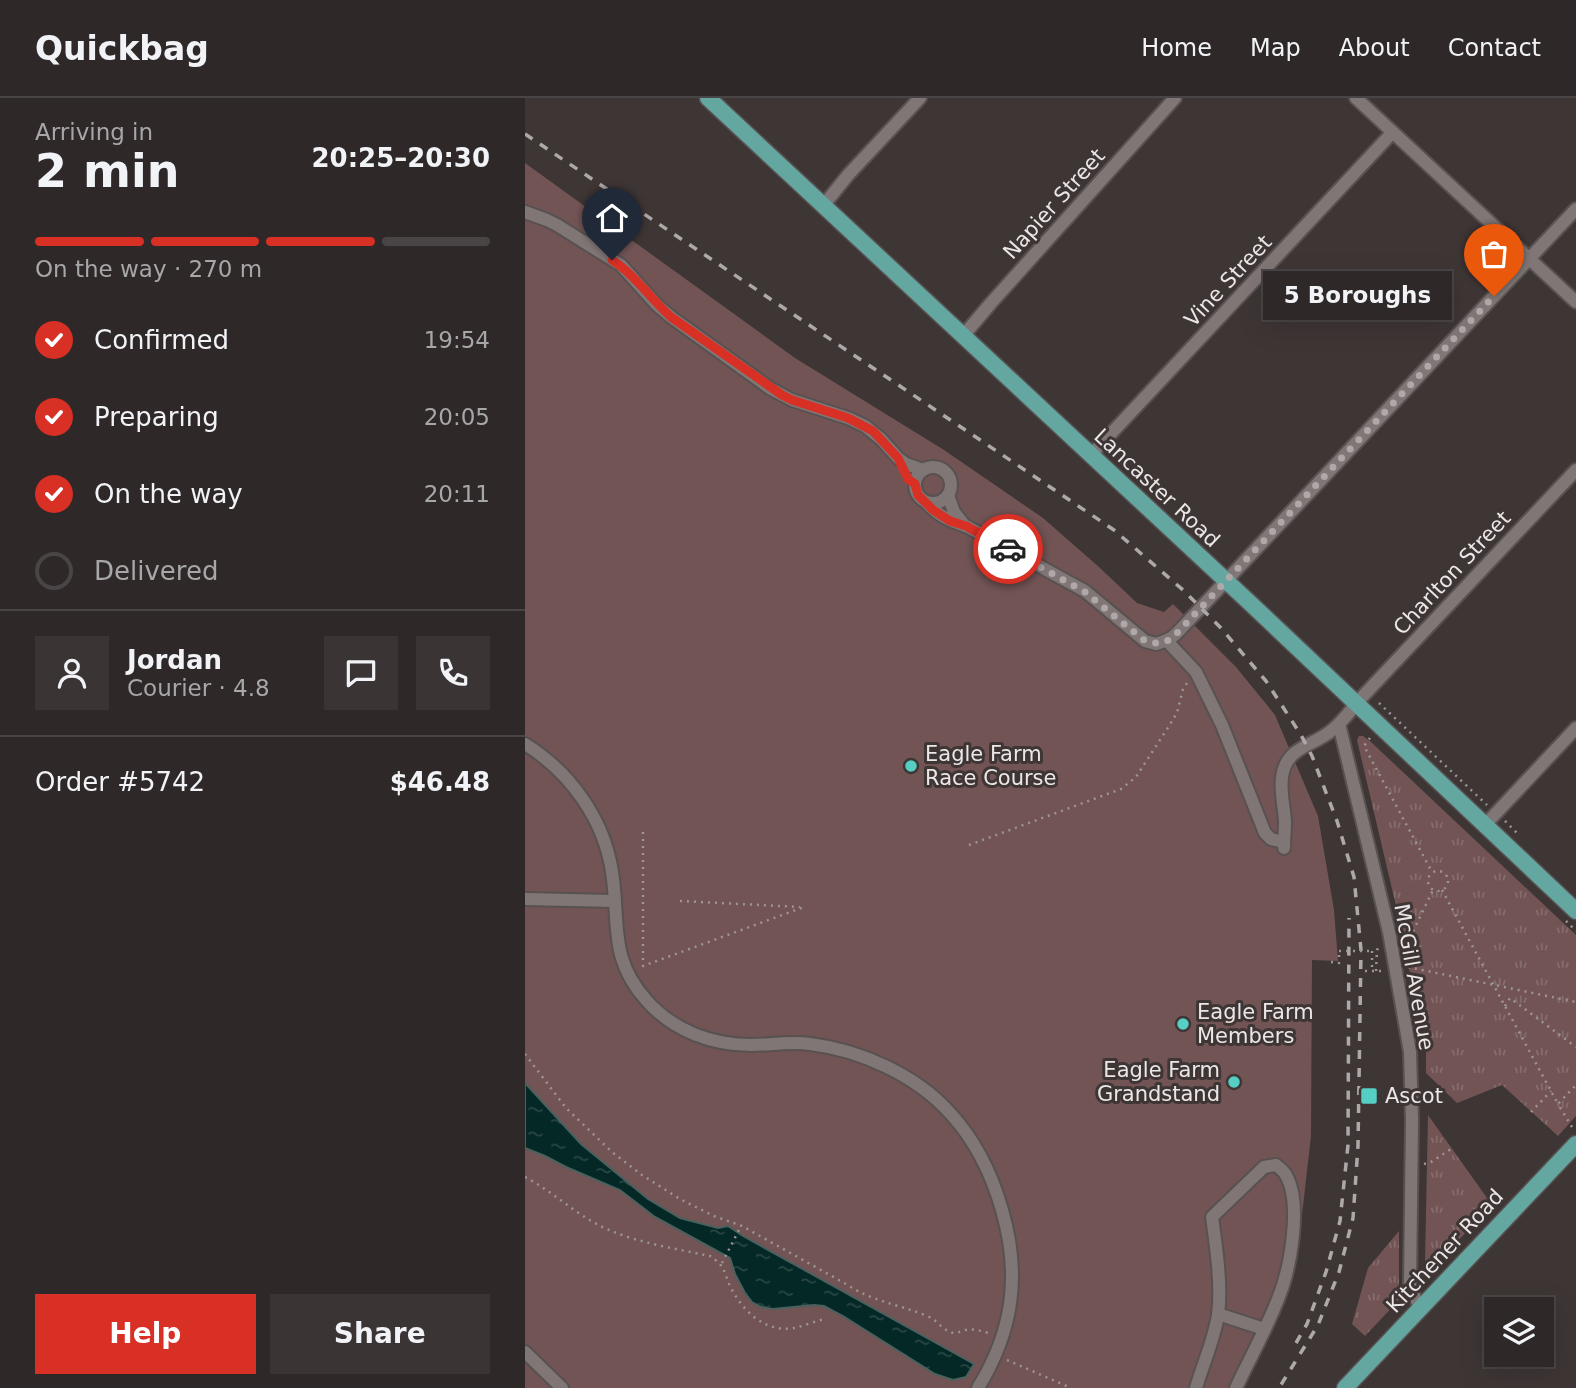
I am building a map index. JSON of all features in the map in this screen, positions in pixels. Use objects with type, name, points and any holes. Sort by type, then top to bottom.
[{"type":"main road","name":"Lancaster Road","points":[[708,98],[1226,580],[1576,911]]},
{"type":"main road","name":"Kitchener Road","points":[[1352,1384],[1576,1144]]},
{"type":"street","points":[[823,206],[848,175],[920,98]]},
{"type":"street","name":"Napier Street","points":[[963,336],[1175,98]]},
{"type":"street","points":[[1356,98],[1576,302]]},
{"type":"street","name":"Vine Street","points":[[1091,456],[1392,133]]},
{"type":"street","points":[[923,470],[915,484],[918,495],[938,514],[966,526],[1085,592],[1145,641],[1167,641],[1318,485],[1576,209]]},
{"type":"street","points":[[525,212],[557,225],[621,265],[671,317],[771,389],[792,400],[865,426],[906,464],[923,470],[935,467],[946,472],[951,483],[948,495],[954,512],[966,526]]},
{"type":"street","points":[[898,458],[908,479],[915,484]]},
{"type":"street","name":"Charlton Street","points":[[1357,703],[1576,470]]},
{"type":"street","points":[[926,502],[939,503],[948,495]]},
{"type":"street","points":[[1167,641],[1196,672],[1222,725],[1265,833],[1284,845],[1282,776],[1285,765],[1294,753],[1339,724],[1357,703]]},
{"type":"street","name":"McGill Avenue","points":[[1339,724],[1389,932],[1410,1052],[1410,1284],[1421,1307]]},
{"type":"street","points":[[1485,825],[1576,728]]},
{"type":"street","points":[[525,744],[563,775],[581,796],[597,822],[612,872],[616,938],[623,961],[632,981],[656,1011],[704,1039],[725,1044],[809,1044],[860,1057],[888,1069],[919,1086],[950,1113],[977,1150],[996,1190],[1008,1232],[1013,1268],[1011,1300],[1003,1337],[991,1367],[978,1388]]},
{"type":"street","points":[[525,899],[614,901]]},
{"type":"street","points":[[1196,1388],[1218,1314],[1218,1264],[1212,1217],[1264,1167],[1276,1165],[1287,1175],[1294,1201],[1293,1234],[1287,1270],[1280,1296],[1236,1388]]},
{"type":"street","points":[[1218,1314],[1264,1329]]},
{"type":"street","points":[[525,1352],[562,1388]]},
{"type":"path","points":[[969,845],[1121,789],[1136,777],[1170,726],[1177,713],[1183,689],[1191,678]]},
{"type":"path","points":[[1379,703],[1488,806]]},
{"type":"path","points":[[1364,746],[1370,738]]},
{"type":"path","points":[[1356,745],[1364,746]]},
{"type":"path","points":[[1364,746],[1432,872]]},
{"type":"path","points":[[1505,821],[1517,833]]},
{"type":"path","points":[[642,832],[643,965],[804,907],[680,901]]},
{"type":"path","points":[[1440,871],[1446,875],[1448,882],[1442,890],[1430,888],[1427,882],[1432,872],[1440,871]]},
{"type":"path","points":[[1403,950],[1433,890]]},
{"type":"path","points":[[1442,890],[1571,1127]]},
{"type":"path","points":[[1374,971],[1377,950],[1381,943]]},
{"type":"path","points":[[1331,962],[1339,963],[1339,951],[1371,951],[1374,971]]},
{"type":"path","points":[[1407,967],[1576,1002]]},
{"type":"path","points":[[1365,971],[1391,971]]},
{"type":"path","points":[[1505,1006],[1515,989]]},
{"type":"path","points":[[1510,998],[1576,1047]]},
{"type":"path","points":[[525,1054],[566,1108],[612,1152],[680,1199],[713,1216],[742,1226],[860,1293],[928,1316],[955,1333],[964,1329],[978,1330],[1003,1337]]},
{"type":"path","points":[[1558,1104],[1576,1085]]},
{"type":"path","points":[[1531,1112],[1551,1091]]},
{"type":"path","points":[[1424,1164],[1451,1149]]},
{"type":"path","points":[[525,1177],[608,1229],[710,1256],[722,1263]]},
{"type":"path","points":[[742,1226],[722,1263],[736,1299],[746,1312],[762,1323],[778,1328],[793,1328],[825,1319]]},
{"type":"path","points":[[996,1354],[1015,1365],[1071,1388]]},
{"type":"green space","name":"Eagle Farm Race Course","points":[[525,163],[795,358],[944,450],[1043,518],[1137,603],[1164,612],[1173,604],[1236,667],[1275,715],[1318,816],[1334,910],[1338,961],[1312,960],[1311,1136],[1298,1250],[1280,1314],[1241,1388],[525,1388]]},
{"type":"green space","points":[[1359,736],[1371,742],[1576,935],[1576,1116],[1558,1136],[1502,1085],[1457,1103],[1426,1073],[1426,1053],[1400,923],[1357,740]]},
{"type":"green space","points":[[1428,1115],[1492,1205],[1434,1266],[1425,1262]]},
{"type":"green space","points":[[1399,1231],[1399,1300],[1365,1336],[1352,1324],[1368,1268]]},
{"type":"water","points":[[525,1083],[581,1144],[648,1199],[680,1218],[718,1228],[728,1226],[974,1364],[966,1377],[953,1380],[935,1374],[824,1306],[773,1309],[752,1302],[735,1274],[730,1258],[655,1217],[620,1190],[525,1148]]},
{"type":"railway","points":[[525,134],[1114,530],[1183,590],[1220,627],[1266,681],[1301,735],[1337,821],[1354,877],[1361,950],[1358,1146],[1353,1218],[1339,1272],[1318,1325],[1279,1388]]},
{"type":"railway","points":[[1296,1343],[1307,1324],[1326,1272],[1340,1221],[1348,1145],[1349,918]]},
{"type":"way so far","points":[[1008,549],[1085,592],[1145,641],[1167,641],[1244,563],[1494,296]]},
{"type":"place","name":"5 Boroughs","points":[[1494,296]]},
{"type":"place","name":"Eagle Farm Race Course","points":[[911,766]]},
{"type":"place","name":"Eagle Farm Members","points":[[1183,1024]]},
{"type":"place","name":"Eagle Farm Grandstand","points":[[1234,1082]]},
{"type":"place","name":"Ascot","points":[[1369,1096]]},
{"type":"route","points":[[612,260],[621,265],[671,317],[771,389],[792,400],[848,418],[873,431],[898,458],[908,479],[915,484],[918,495],[933,510],[1008,549]]}]
